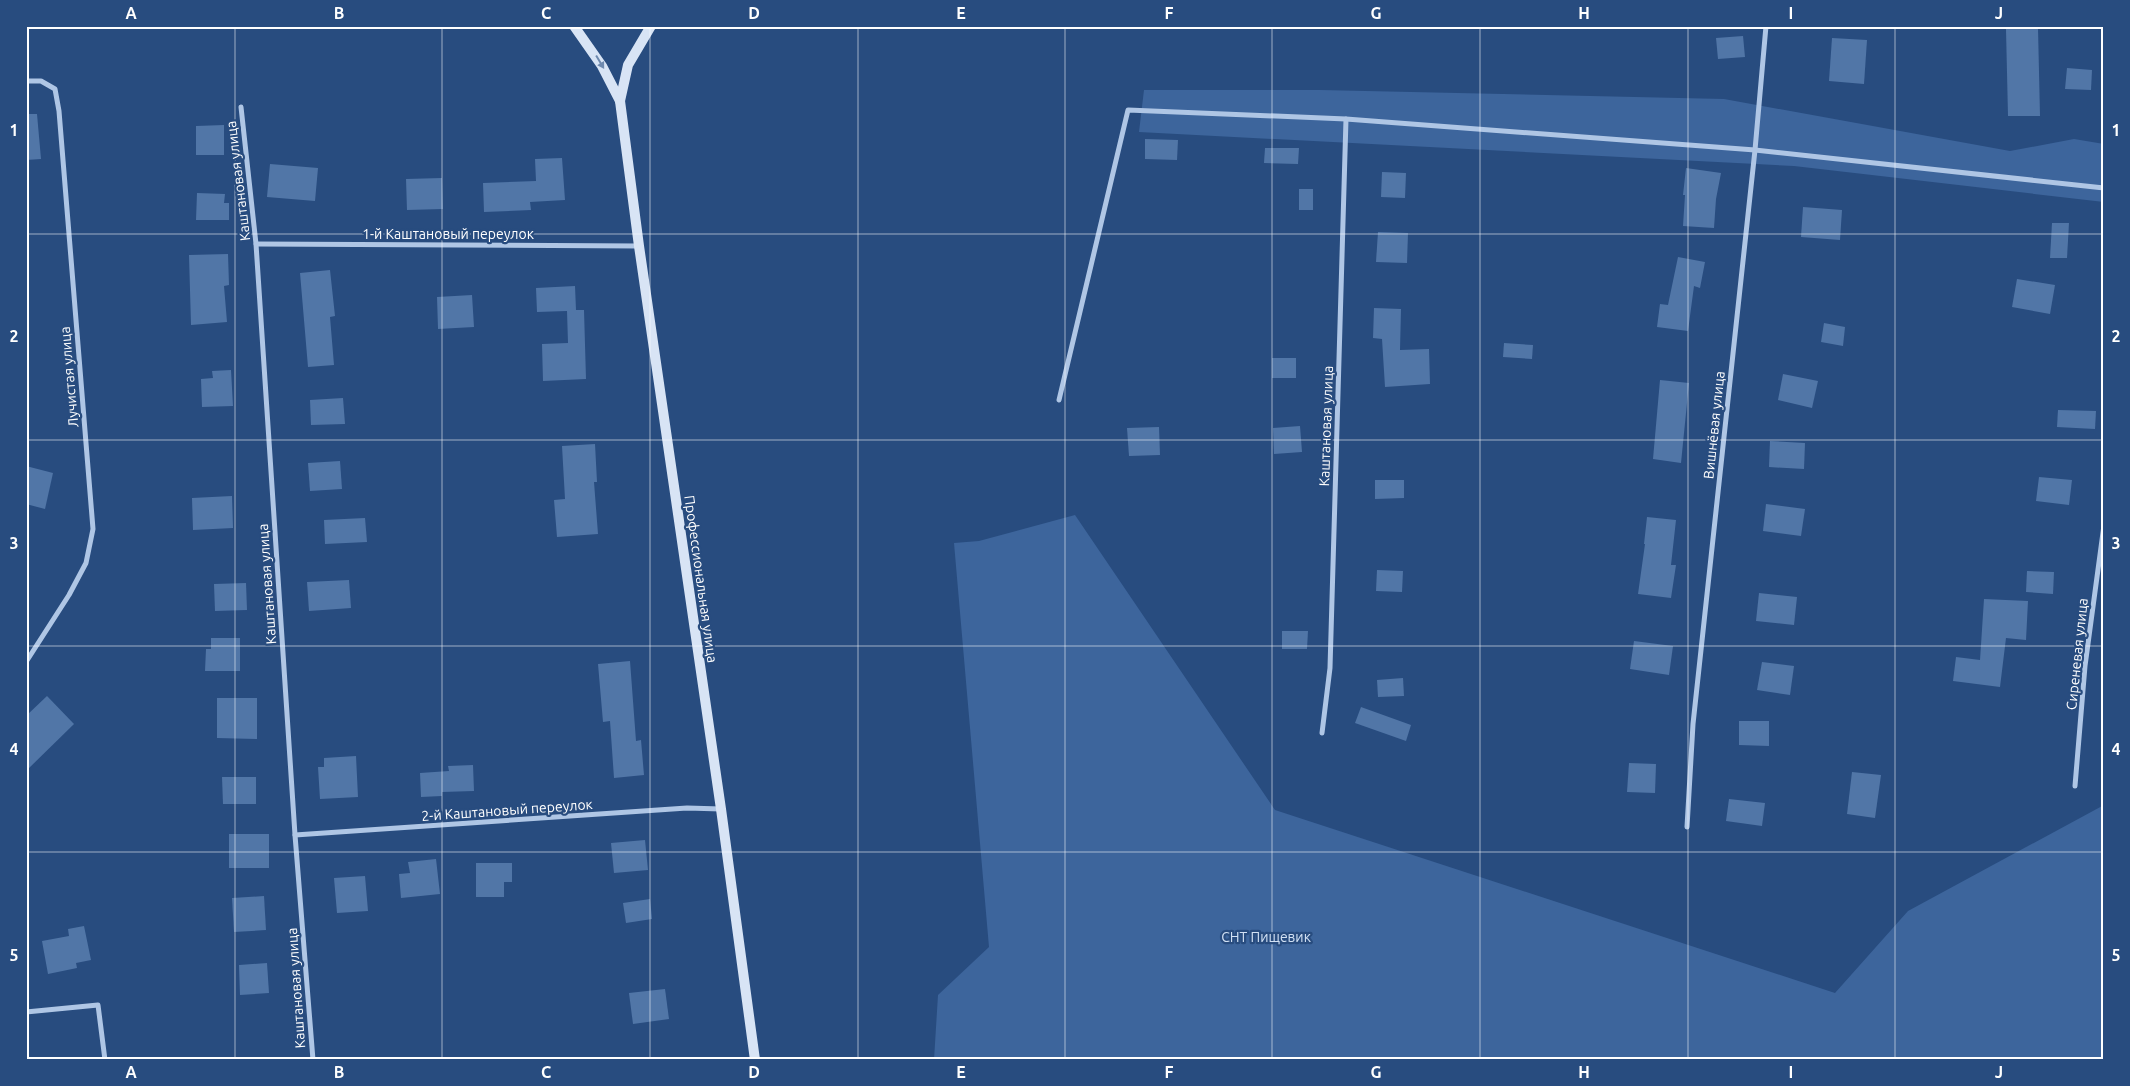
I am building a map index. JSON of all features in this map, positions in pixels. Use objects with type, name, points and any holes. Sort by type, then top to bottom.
[{"type":"street","points":[[574,26],[602,66],[620,102]]},
{"type":"street","points":[[620,102],[628,65],[651,26]]},
{"type":"street","name":"Вишнёвая улица","points":[[1687,827],[1692,724],[1755,150],[1766,26]]},
{"type":"street","name":"Лучистая улица","points":[[26,81],[41,81],[54,89],[59,111],[93,529],[86,563],[69,596],[26,662]]},
{"type":"street","name":"Профессиональная улица","points":[[620,102],[755,1060]]},
{"type":"street","name":"Каштановая улица","points":[[241,107],[256,244],[295,836],[313,1060]]},
{"type":"street","points":[[1059,400],[1128,110],[1346,119],[1755,150],[2104,188]]},
{"type":"street","name":"Каштановая улица","points":[[1322,733],[1330,668],[1346,119]]},
{"type":"street","name":"1-й Каштановый переулок","points":[[256,244],[639,246]]},
{"type":"street","name":"Сиреневая улица","points":[[2075,786],[2085,666],[2104,525]]},
{"type":"street","name":"2-й Каштановый переулок","points":[[295,836],[686,808],[721,809]]},
{"type":"street","points":[[26,1012],[98,1005],[104,1060]]},
{"type":"green space","points":[[1144,90],[1320,90],[1724,99],[2010,151],[2074,139],[2104,144],[2104,202],[1794,166],[1139,132]]},
{"type":"green space","name":"СНТ Пищевик","points":[[1075,515],[1275,810],[1835,993],[1908,911],[2104,805],[2104,1060],[934,1060],[938,995],[989,947],[954,543],[979,541]]},
{"type":"building","points":[[2038,28],[2040,116],[2008,116],[2006,29]]},
{"type":"building","points":[[1743,36],[1745,57],[1718,59],[1716,38]]},
{"type":"building","points":[[1832,38],[1867,40],[1864,84],[1829,81]]},
{"type":"building","points":[[2067,68],[2092,70],[2091,90],[2065,89]]},
{"type":"building","points":[[26,114],[37,114],[41,159],[26,160]]},
{"type":"building","points":[[224,125],[224,155],[196,155],[196,126]]},
{"type":"building","points":[[1145,139],[1178,140],[1177,160],[1145,159]]},
{"type":"building","points":[[1265,148],[1299,148],[1298,164],[1264,163]]},
{"type":"building","points":[[562,158],[565,200],[530,202],[531,210],[484,212],[483,183],[536,181],[535,159]]},
{"type":"building","points":[[270,164],[318,168],[315,201],[267,197]]},
{"type":"building","points":[[1686,168],[1721,173],[1716,199],[1714,228],[1683,226],[1685,195],[1683,195]]},
{"type":"building","points":[[1382,172],[1406,173],[1405,198],[1381,197]]},
{"type":"building","points":[[442,178],[443,209],[407,210],[406,179]]},
{"type":"building","points":[[1299,189],[1313,189],[1313,210],[1299,210]]},
{"type":"building","points":[[197,193],[225,194],[224,203],[229,203],[229,220],[196,220]]},
{"type":"building","points":[[1803,207],[1842,210],[1840,240],[1801,237]]},
{"type":"building","points":[[2052,223],[2069,223],[2067,258],[2050,258]]},
{"type":"building","points":[[1378,232],[1408,233],[1407,263],[1376,262]]},
{"type":"building","points":[[228,254],[229,285],[224,286],[227,322],[191,325],[189,255]]},
{"type":"building","points":[[1678,257],[1705,262],[1700,288],[1694,286],[1688,331],[1657,327],[1660,304],[1668,305]]},
{"type":"building","points":[[330,270],[335,316],[330,317],[334,365],[308,367],[300,273]]},
{"type":"building","points":[[2017,279],[2055,285],[2050,314],[2012,307]]},
{"type":"building","points":[[575,286],[576,310],[584,310],[586,379],[543,381],[542,344],[568,343],[567,311],[537,312],[536,288]]},
{"type":"building","points":[[472,295],[474,327],[438,329],[437,297]]},
{"type":"building","points":[[1374,308],[1401,309],[1400,350],[1429,349],[1430,384],[1385,387],[1382,339],[1373,338]]},
{"type":"building","points":[[1824,323],[1845,327],[1843,346],[1821,342]]},
{"type":"building","points":[[1504,343],[1533,345],[1532,359],[1503,357]]},
{"type":"building","points":[[1272,358],[1296,358],[1296,378],[1272,378]]},
{"type":"building","points":[[231,370],[233,406],[202,407],[201,379],[213,378],[212,371]]},
{"type":"building","points":[[1783,374],[1818,381],[1812,408],[1778,400]]},
{"type":"building","points":[[1660,380],[1689,383],[1681,463],[1653,459]]},
{"type":"building","points":[[343,398],[345,424],[311,425],[310,400]]},
{"type":"building","points":[[2058,410],[2096,411],[2095,429],[2057,427]]},
{"type":"building","points":[[1300,426],[1302,452],[1274,454],[1273,428]]},
{"type":"building","points":[[1159,427],[1160,455],[1129,456],[1127,428]]},
{"type":"building","points":[[1770,441],[1805,443],[1804,469],[1769,467]]},
{"type":"building","points":[[595,444],[597,482],[594,482],[598,534],[557,537],[554,500],[565,499],[562,446]]},
{"type":"building","points":[[340,461],[342,489],[310,491],[308,463]]},
{"type":"building","points":[[26,466],[53,473],[45,509],[26,504]]},
{"type":"building","points":[[2039,477],[2072,480],[2069,505],[2036,501]]},
{"type":"building","points":[[1375,480],[1404,480],[1404,498],[1375,499]]},
{"type":"building","points":[[232,496],[233,528],[193,530],[192,498]]},
{"type":"building","points":[[1766,504],[1805,509],[1801,536],[1763,531]]},
{"type":"building","points":[[1647,517],[1676,520],[1671,565],[1676,565],[1671,598],[1638,594]]},
{"type":"building","points":[[365,518],[367,542],[325,544],[324,520]]},
{"type":"building","points":[[1377,570],[1403,571],[1402,592],[1376,591]]},
{"type":"building","points":[[2027,571],[2054,572],[2053,594],[2026,592]]},
{"type":"building","points":[[349,580],[351,608],[309,611],[307,582]]},
{"type":"building","points":[[246,583],[247,610],[215,611],[214,584]]},
{"type":"building","points":[[1759,593],[1797,597],[1794,625],[1756,621]]},
{"type":"building","points":[[1984,599],[2028,601],[2026,640],[2006,638],[2000,687],[1953,681],[1956,657],[1980,660]]},
{"type":"building","points":[[1282,631],[1308,631],[1307,649],[1282,649]]},
{"type":"building","points":[[211,638],[240,638],[240,671],[205,671],[206,649],[211,649]]},
{"type":"building","points":[[1634,641],[1673,646],[1669,675],[1630,669]]},
{"type":"building","points":[[630,661],[636,741],[641,740],[644,775],[614,778],[610,721],[603,722],[598,664]]},
{"type":"building","points":[[1762,662],[1794,666],[1790,695],[1757,690]]},
{"type":"building","points":[[1403,678],[1404,696],[1378,697],[1377,680]]},
{"type":"building","points":[[47,696],[74,724],[26,771],[26,716]]},
{"type":"building","points":[[217,698],[257,698],[257,739],[217,738]]},
{"type":"building","points":[[1361,707],[1411,725],[1406,741],[1355,723]]},
{"type":"building","points":[[1739,721],[1769,721],[1769,746],[1739,745]]},
{"type":"building","points":[[356,756],[358,797],[320,799],[318,767],[324,767],[324,758]]},
{"type":"building","points":[[1629,763],[1656,764],[1655,793],[1627,792]]},
{"type":"building","points":[[473,765],[474,791],[442,792],[442,796],[421,797],[420,773],[449,771],[448,766]]},
{"type":"building","points":[[1852,772],[1881,775],[1875,818],[1847,814]]},
{"type":"building","points":[[222,777],[256,777],[256,804],[223,804]]},
{"type":"building","points":[[1729,799],[1765,803],[1762,826],[1726,821]]},
{"type":"building","points":[[229,834],[269,834],[269,868],[229,868]]},
{"type":"building","points":[[645,840],[648,870],[614,873],[611,843]]},
{"type":"building","points":[[436,859],[440,894],[401,898],[399,874],[410,873],[408,862]]},
{"type":"building","points":[[476,863],[512,863],[512,882],[504,882],[504,897],[476,897]]},
{"type":"building","points":[[365,876],[368,911],[337,913],[334,878]]},
{"type":"building","points":[[264,896],[266,930],[234,932],[232,898]]},
{"type":"building","points":[[650,899],[652,919],[626,923],[623,903]]},
{"type":"building","points":[[84,926],[91,960],[76,963],[77,968],[48,974],[42,941],[69,936],[68,929]]},
{"type":"building","points":[[267,963],[269,993],[240,995],[239,965]]},
{"type":"building","points":[[665,989],[669,1019],[633,1024],[629,993]]}]
